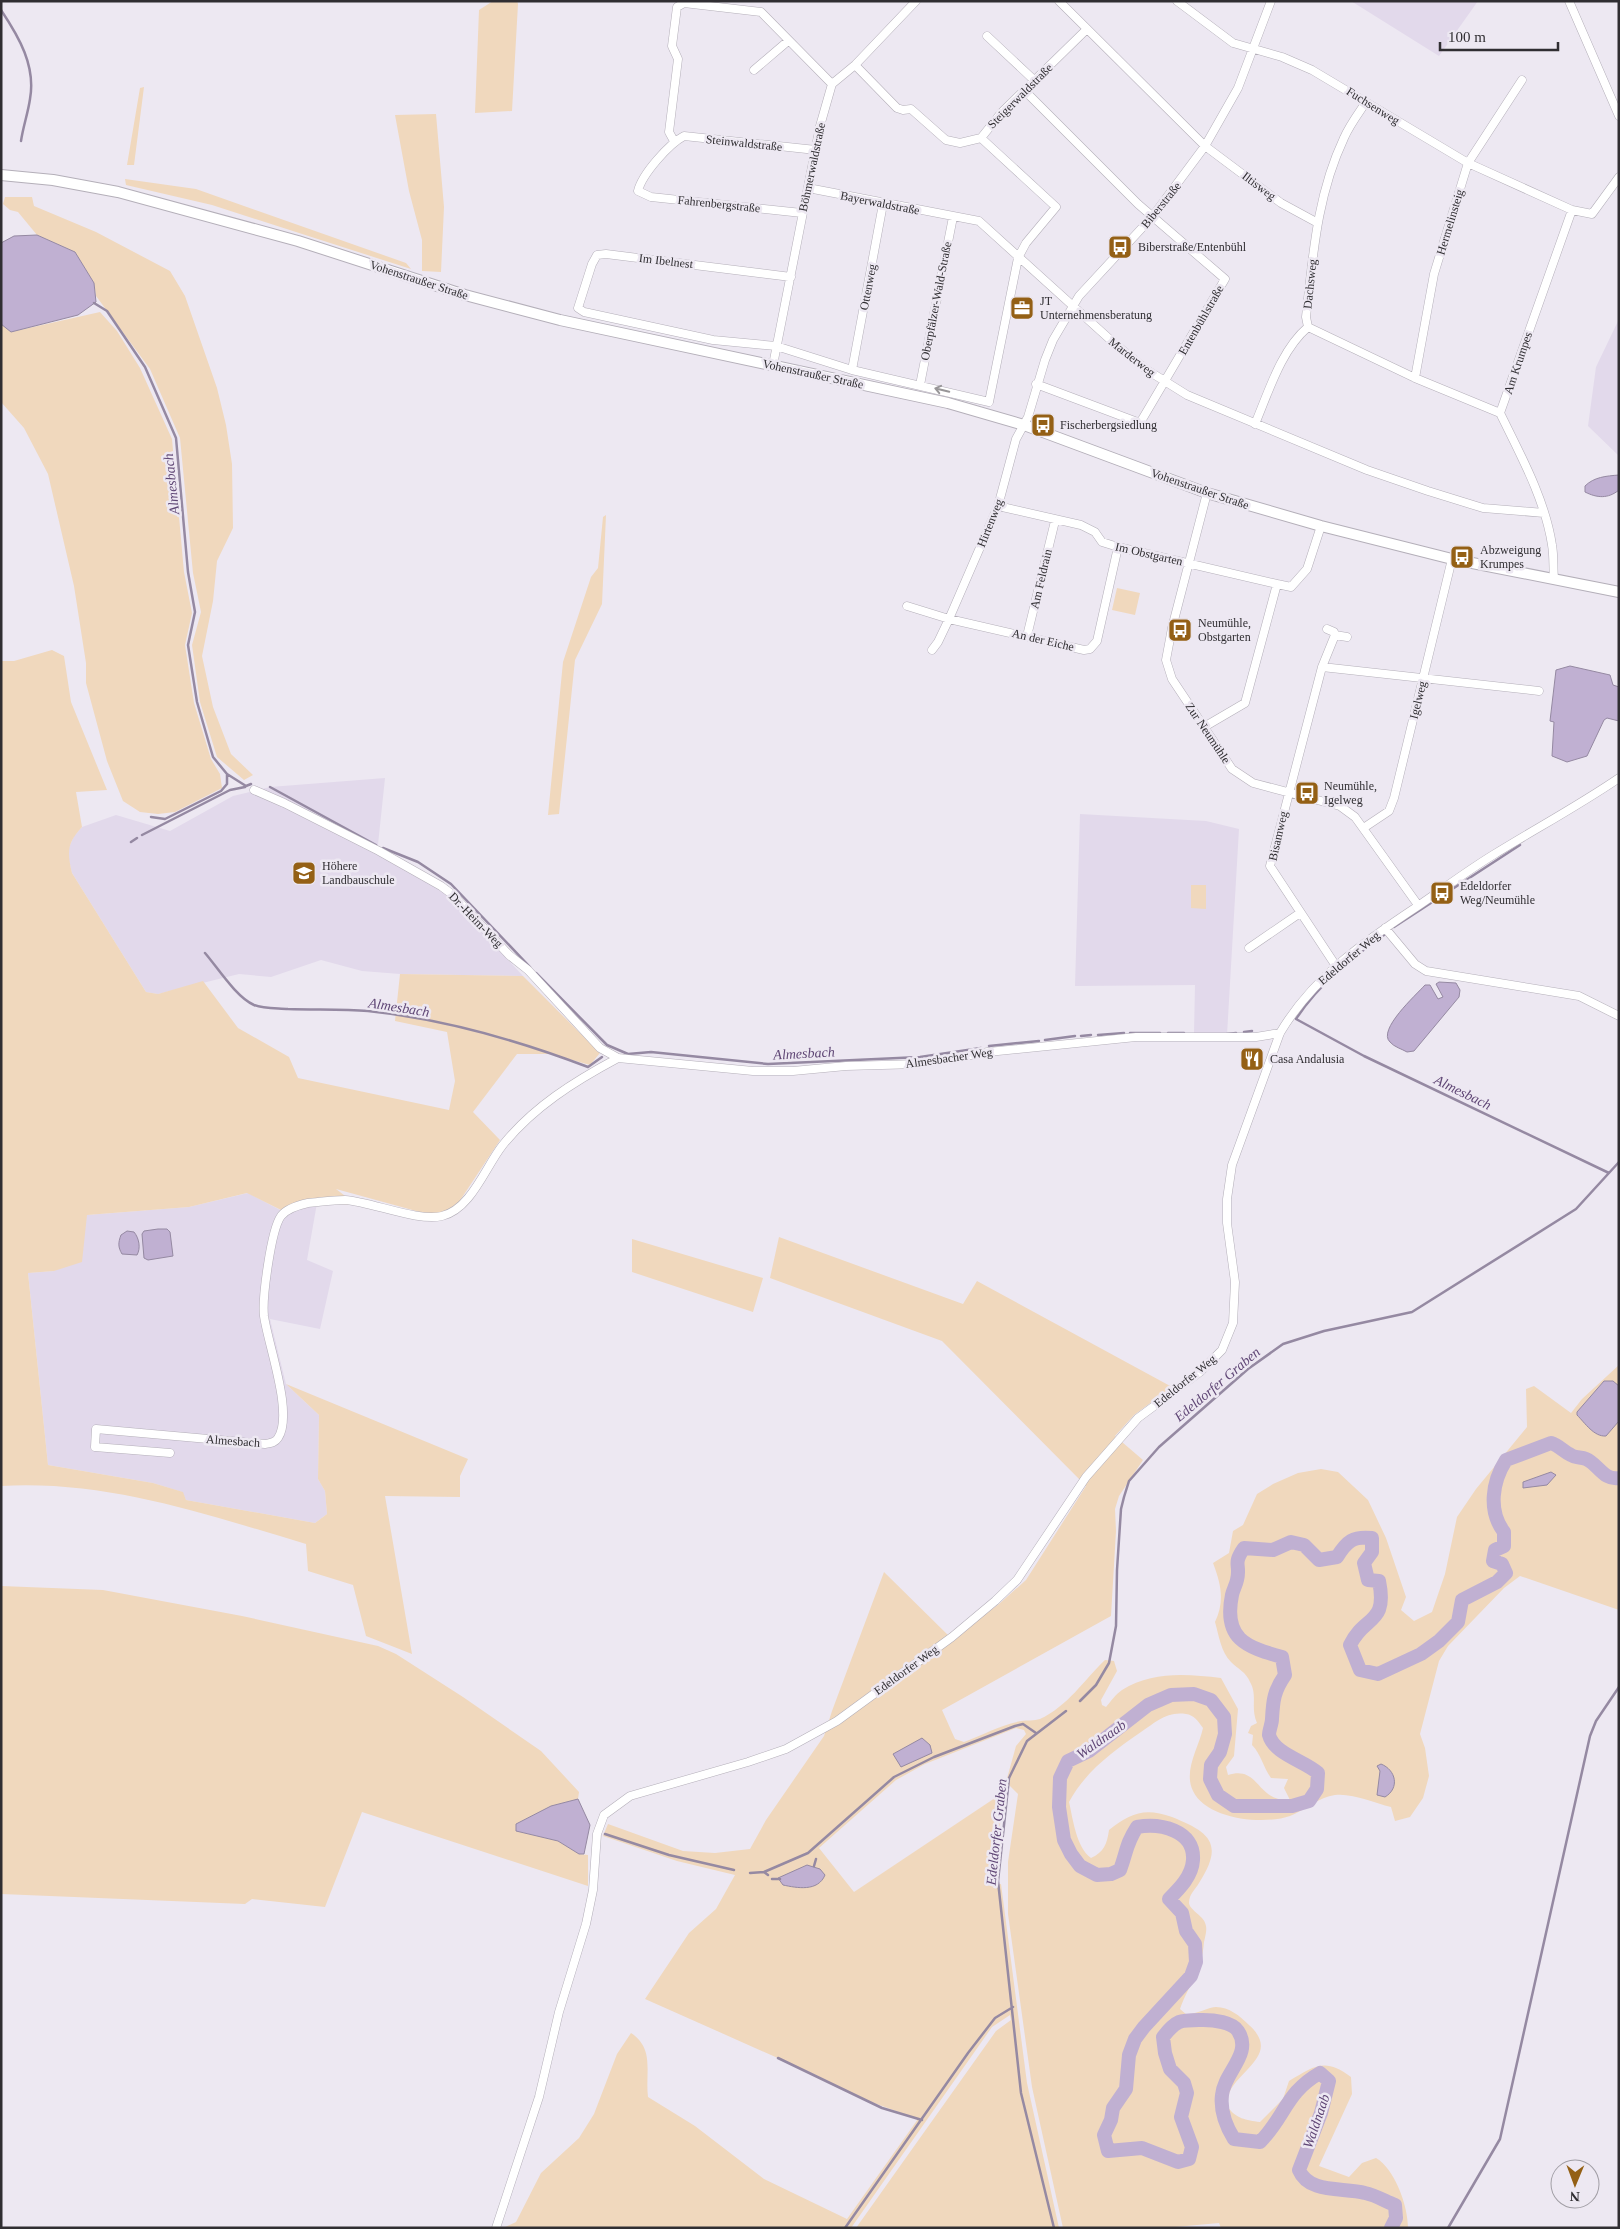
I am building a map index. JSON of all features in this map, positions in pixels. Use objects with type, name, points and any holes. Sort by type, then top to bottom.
[{"type":"main road","name":"Vohenstraußer Straße","points":[[1,175],[53,180],[118,192],[289,238],[465,295],[555,319],[948,403],[1024,425],[1207,493],[1322,526],[1452,559],[1619,592]]},
{"type":"street","points":[[674,141],[669,132],[678,59],[672,46],[677,7],[684,3],[762,12],[788,41],[832,84],[855,65],[916,1]]},
{"type":"street","points":[[1059,1],[1206,146]]},
{"type":"street","name":"Fuchsenweg","points":[[1177,1],[1221,35],[1243,47],[1282,58],[1312,70],[1468,163],[1572,210]]},
{"type":"street","name":"Biberstraße","points":[[1024,425],[1036,384],[1053,340],[1072,307],[1079,296],[1153,216],[1206,146],[1238,88],[1271,1]]},
{"type":"street","points":[[1569,1],[1619,116]]},
{"type":"street","name":"Steigerwaldstraße","points":[[855,65],[897,108],[903,110],[911,109],[946,140],[960,143],[980,138],[1001,112],[1025,91],[1087,28]]},
{"type":"street","points":[[987,36],[1035,81]]},
{"type":"street","points":[[754,70],[788,41]]},
{"type":"street","name":"Hermelinsteig","points":[[1415,378],[1434,274],[1468,163],[1522,80]]},
{"type":"street","name":"Böhmerwaldstraße","points":[[773,365],[820,126],[832,84]]},
{"type":"street","name":"Entenbühlstraße","points":[[1025,91],[1153,216],[1225,279],[1140,424],[1036,384]]},
{"type":"street","name":"Dachsweg","points":[[1366,102],[1344,137],[1327,181],[1316,222],[1306,317],[1308,327],[1415,378],[1500,413]]},
{"type":"street","name":"Steinwaldstraße","points":[[674,141],[684,136],[816,150]]},
{"type":"street","points":[[980,138],[1056,207],[1026,243],[1018,258]]},
{"type":"street","name":"Fahrenbergstraße","points":[[674,141],[640,182],[638,191],[651,197],[802,213]]},
{"type":"street","name":"Iltisweg","points":[[1206,146],[1281,203],[1316,222]]},
{"type":"street","points":[[1572,210],[1592,214],[1619,177]]},
{"type":"street","name":"Bayerwaldstraße","points":[[808,188],[953,217]]},
{"type":"street","name":"Ottenweg","points":[[852,370],[883,204]]},
{"type":"street","name":"Am Krumpes","points":[[1500,413],[1572,210]]},
{"type":"street","name":"Marderweg","points":[[953,217],[979,221],[1072,307],[1141,365],[1166,382],[1207,405],[1366,470],[1456,500],[1483,508],[1544,513]]},
{"type":"street","name":"Oberpfälzer-Wald-Straße","points":[[920,385],[953,217]]},
{"type":"street","name":"Im Ibelnest","points":[[578,308],[592,264],[598,256],[606,254],[790,277]]},
{"type":"street","name":"Vohenstraußer Straße","points":[[578,308],[584,312],[713,340],[776,346],[852,370],[989,402],[1018,258]]},
{"type":"street","points":[[1255,424],[1280,367],[1296,337],[1308,327]]},
{"type":"street","points":[[1500,413],[1525,463],[1544,513],[1552,544],[1554,579]]},
{"type":"street","name":"Hirtenweg","points":[[932,650],[949,619],[998,506],[1016,439],[1024,425]]},
{"type":"street","name":"Zur Neumühle","points":[[1207,493],[1188,563],[1166,660],[1172,678],[1232,770],[1254,783],[1340,806],[1355,816],[1365,827],[1418,905]]},
{"type":"street","name":"Im Obstgarten","points":[[998,506],[1055,521],[1081,525],[1095,532],[1102,542],[1118,547],[1291,587],[1306,569],[1322,526]]},
{"type":"street","name":"Am Feldrain","points":[[1027,636],[1055,521]]},
{"type":"street","name":"An der Eiche","points":[[949,619],[1084,650],[1093,646],[1097,641],[1118,547]]},
{"type":"street","name":"Igelweg","points":[[1365,827],[1389,811],[1424,678],[1452,559]]},
{"type":"street","points":[[1204,727],[1245,703],[1277,584]]},
{"type":"street","points":[[907,606],[949,619]]},
{"type":"street","points":[[1327,629],[1334,632],[1335,635],[1348,637]]},
{"type":"street","name":"Bisamweg","points":[[1335,635],[1322,667],[1270,866],[1336,966]]},
{"type":"street","points":[[1322,667],[1538,691]]},
{"type":"street","name":"Edeldorfer Weg","points":[[496,2228],[539,2097],[559,2012],[586,1924],[593,1890],[597,1834],[604,1815],[630,1796],[786,1749],[837,1721],[952,1637],[996,1602],[1017,1580],[1086,1477],[1138,1418],[1211,1362],[1222,1350],[1233,1322],[1235,1282],[1226,1223],[1227,1198],[1232,1165],[1280,1033],[1302,1001],[1336,966],[1385,928],[1492,855],[1574,808],[1619,778]]},
{"type":"street","name":"Dr.-Heim-Weg","points":[[254,790],[379,851],[441,886],[453,895],[509,955],[528,970],[600,1048],[618,1058]]},
{"type":"street","points":[[1249,948],[1300,912]]},
{"type":"street","points":[[1385,928],[1415,964],[1426,971],[1579,996],[1619,1016]]},
{"type":"street","name":"Almesbacher Weg","points":[[618,1058],[753,1071],[793,1071],[846,1066],[918,1064],[988,1052],[1136,1037],[1256,1037],[1280,1033]]},
{"type":"street","name":"Almesbach","points":[[170,1452],[95,1447],[96,1429],[265,1444],[274,1442],[279,1437],[284,1414],[264,1314],[273,1240],[281,1216],[290,1209],[304,1204],[345,1200],[433,1217],[451,1213],[467,1199],[495,1154],[523,1123],[566,1088],[618,1058]]},
{"type":"shaded area","points":[[493,1],[517,1],[518,4],[512,111],[475,113],[479,10]]},
{"type":"shaded area","points":[[1351,1],[1478,1],[1439,56]]},
{"type":"shaded area","points":[[144,87],[134,165],[127,165],[140,88]]},
{"type":"shaded area","points":[[436,114],[444,207],[441,272],[422,271],[422,240],[409,191],[395,115]]},
{"type":"shaded area","points":[[125,179],[196,189],[406,263],[411,269],[212,205],[126,185]]},
{"type":"shaded area","points":[[5,197],[32,197],[34,206],[96,232],[170,271],[185,296],[217,388],[226,425],[232,464],[233,528],[217,561],[213,601],[202,656],[213,707],[231,754],[253,775],[244,780],[217,757],[200,702],[192,645],[201,612],[193,573],[180,438],[150,369],[96,296],[94,283],[75,252],[37,235],[18,212],[10,210],[3,204]]},
{"type":"shaded area","points":[[37,235],[75,252],[94,283],[96,302],[78,315],[11,332],[1,324],[1,243],[14,236]]},
{"type":"shaded area","points":[[100,312],[117,331],[140,368],[172,439],[184,572],[192,613],[185,645],[194,703],[211,759],[220,774],[222,788],[175,812],[158,814],[140,812],[123,801],[107,761],[86,683],[86,663],[74,586],[48,474],[24,428],[1,402],[1,324],[11,332]]},
{"type":"shaded area","points":[[1619,319],[1619,456],[1588,426],[1596,367]]},
{"type":"shaded area","points":[[1619,475],[1619,490],[1611,495],[1602,497],[1585,492],[1585,486],[1596,479]]},
{"type":"shaded area","points":[[606,515],[602,604],[575,660],[559,814],[548,815],[563,662],[591,577],[598,568],[603,517]]},
{"type":"shaded area","points":[[1117,588],[1140,593],[1135,615],[1112,610]]},
{"type":"shaded area","points":[[52,650],[64,656],[71,702],[107,790],[76,792],[82,827],[71,843],[69,859],[72,873],[146,992],[158,994],[203,981],[238,1028],[289,1057],[298,1078],[449,1110],[455,1081],[447,1032],[395,1021],[400,974],[523,976],[600,1053],[590,1065],[551,1054],[517,1054],[473,1112],[500,1140],[459,1202],[444,1213],[427,1214],[336,1189],[357,1205],[317,1203],[283,1211],[247,1193],[189,1207],[87,1215],[82,1262],[54,1271],[28,1273],[48,1465],[153,1483],[183,1492],[186,1500],[315,1523],[327,1514],[325,1491],[318,1479],[319,1415],[286,1384],[468,1459],[460,1476],[460,1497],[385,1496],[412,1654],[366,1636],[353,1585],[308,1571],[306,1544],[231,1521],[155,1501],[79,1488],[1,1486],[1,661],[14,661]]},
{"type":"shaded area","points":[[1570,666],[1610,675],[1613,685],[1619,687],[1619,721],[1607,718],[1604,720],[1587,756],[1567,762],[1552,756],[1554,722],[1550,721],[1556,670]]},
{"type":"shaded area","points":[[385,778],[377,854],[444,891],[523,976],[400,974],[362,971],[321,960],[271,977],[239,974],[158,994],[146,992],[72,873],[67,852],[74,836],[82,827],[116,815],[170,831],[233,796],[270,787]]},
{"type":"shaded area","points":[[1080,814],[1206,821],[1239,829],[1227,1035],[1194,1034],[1195,985],[1075,986]]},
{"type":"shaded area","points":[[1191,885],[1206,885],[1206,909],[1191,908]]},
{"type":"shaded area","points":[[1439,982],[1456,983],[1460,990],[1459,997],[1414,1051],[1407,1052],[1390,1042],[1387,1037],[1393,1021],[1425,985],[1430,985],[1438,999],[1443,997],[1436,984]]},
{"type":"shaded area","points":[[248,1193],[282,1211],[317,1203],[307,1260],[333,1271],[320,1329],[270,1319],[286,1384],[319,1415],[318,1479],[325,1491],[327,1514],[315,1523],[186,1500],[182,1492],[153,1483],[48,1465],[28,1273],[54,1271],[87,1215],[189,1207]]},
{"type":"shaded area","points":[[167,1229],[170,1232],[173,1256],[148,1260],[144,1258],[142,1234],[144,1231]]},
{"type":"shaded area","points":[[127,1231],[134,1232],[137,1237],[139,1246],[137,1255],[122,1254],[121,1252],[120,1238]]},
{"type":"shaded area","points":[[779,1237],[963,1304],[977,1281],[1172,1387],[1134,1415],[1115,1436],[1143,1460],[1119,1496],[1115,1509],[1116,1531],[1111,1616],[942,1710],[955,1739],[964,1742],[1006,1725],[1040,1719],[1050,1714],[1067,1700],[1105,1660],[1114,1661],[1117,1671],[1101,1700],[1102,1705],[1106,1707],[1122,1690],[1145,1680],[1170,1675],[1221,1678],[1238,1709],[1234,1756],[1226,1767],[1228,1775],[1238,1773],[1246,1775],[1253,1779],[1270,1796],[1279,1799],[1290,1800],[1284,1788],[1288,1779],[1271,1778],[1258,1752],[1252,1745],[1253,1735],[1248,1733],[1251,1726],[1257,1723],[1252,1687],[1242,1671],[1225,1654],[1215,1622],[1220,1607],[1221,1592],[1213,1563],[1229,1553],[1233,1531],[1243,1525],[1257,1494],[1273,1484],[1298,1473],[1321,1469],[1338,1472],[1368,1500],[1386,1538],[1406,1597],[1401,1610],[1414,1621],[1432,1612],[1445,1574],[1457,1517],[1476,1489],[1527,1427],[1526,1389],[1534,1386],[1571,1413],[1582,1399],[1619,1365],[1619,1610],[1520,1576],[1504,1588],[1448,1646],[1439,1661],[1420,1734],[1425,1748],[1429,1776],[1423,1798],[1410,1817],[1395,1821],[1391,1807],[1342,1795],[1323,1798],[1290,1816],[1279,1819],[1252,1820],[1223,1814],[1200,1801],[1190,1783],[1191,1767],[1203,1728],[1198,1721],[1186,1714],[1167,1716],[1130,1739],[1100,1763],[1083,1781],[1069,1802],[1079,1840],[1091,1858],[1104,1847],[1109,1830],[1124,1819],[1138,1813],[1154,1812],[1172,1817],[1204,1834],[1212,1848],[1211,1858],[1207,1869],[1189,1900],[1192,1909],[1205,1922],[1206,1930],[1203,1952],[1198,1969],[1180,2009],[1187,2015],[1213,2007],[1221,2007],[1242,2018],[1258,2035],[1261,2044],[1256,2060],[1230,2091],[1227,2106],[1238,2116],[1260,2122],[1283,2099],[1289,2081],[1306,2071],[1320,2066],[1327,2066],[1334,2067],[1351,2077],[1352,2094],[1319,2166],[1349,2177],[1362,2163],[1376,2158],[1389,2170],[1399,2189],[1406,2209],[1408,2228],[1221,2228],[1219,2223],[1164,2228],[1063,2228],[1032,2087],[1008,1914],[1008,1862],[1018,1794],[1006,1782],[1016,1746],[1026,1734],[1024,1730],[1016,1728],[925,1764],[896,1780],[819,1848],[854,1892],[1004,1792],[996,1858],[996,1885],[1001,1884],[1027,2083],[1059,2228],[856,2228],[996,2031],[1011,2020],[1010,2015],[992,2027],[851,2228],[503,2228],[516,2222],[541,2173],[579,2138],[594,2114],[617,2054],[631,2033],[643,2046],[646,2054],[648,2097],[695,2126],[764,2179],[847,2219],[918,2119],[860,2098],[816,2075],[645,1999],[689,1933],[716,1909],[735,1875],[677,1861],[603,1836],[608,1824],[683,1851],[715,1853],[750,1849],[766,1820],[824,1736],[884,1572],[952,1639],[999,1604],[1026,1580],[1086,1486],[942,1341],[770,1278]]},
{"type":"shaded area","points":[[632,1239],[763,1278],[753,1312],[632,1272]]},
{"type":"shaded area","points":[[1604,1381],[1613,1381],[1619,1386],[1619,1421],[1606,1436],[1602,1436],[1594,1432],[1577,1415],[1577,1412]]},
{"type":"shaded area","points":[[1551,1472],[1556,1475],[1547,1485],[1523,1488],[1523,1482]]},
{"type":"shaded area","points":[[1,1586],[103,1590],[242,1616],[378,1646],[396,1654],[463,1697],[541,1751],[579,1792],[578,1799],[551,1806],[516,1824],[516,1831],[558,1841],[579,1854],[588,1855],[588,1886],[362,1812],[325,1907],[252,1899],[245,1904],[1,1894]]},
{"type":"shaded area","points":[[922,1738],[930,1745],[932,1753],[901,1767],[893,1754]]},
{"type":"shaded area","points":[[1381,1764],[1390,1770],[1394,1779],[1393,1789],[1385,1797],[1377,1795],[1380,1771],[1377,1766]]},
{"type":"shaded area","points":[[578,1799],[590,1825],[584,1854],[579,1854],[558,1841],[516,1831],[516,1824],[551,1806]]},
{"type":"shaded area","points":[[807,1865],[820,1869],[825,1875],[817,1884],[807,1888],[794,1887],[783,1885],[778,1878]]},
{"type":"waterway","points":[[1,10],[20,41],[31,75],[30,99],[21,141]]},
{"type":"waterway","name":"Almesbach","points":[[94,303],[107,311],[145,367],[176,438],[188,572],[195,612],[188,645],[197,702],[213,757],[227,774],[246,786],[251,784]]},
{"type":"waterway","name":"Almesbach","points":[[151,817],[165,819],[221,791],[227,784],[227,774]]},
{"type":"waterway","name":"Almesbach","points":[[142,835],[230,790],[245,787]]},
{"type":"waterway","points":[[270,787],[376,845]]},
{"type":"waterway","name":"Almesbach","points":[[131,842],[137,838]]},
{"type":"waterway","points":[[1394,927],[1520,845]]},
{"type":"waterway","points":[[383,848],[418,862],[451,884],[530,967]]},
{"type":"waterway","name":"Almesbach","points":[[1384,935],[1359,953],[1325,983],[1296,1019],[1364,1056],[1609,1173]]},
{"type":"waterway","name":"Almesbach","points":[[205,953],[241,996],[254,1005],[267,1008],[358,1010],[424,1019],[480,1032],[588,1067],[602,1057]]},
{"type":"waterway","name":"Almesbach","points":[[536,973],[607,1045],[628,1054],[651,1052],[768,1064],[920,1057],[981,1048]]},
{"type":"waterway","name":"Almesbach","points":[[1244,1032],[1252,1031]]},
{"type":"waterway","name":"Almesbach","points":[[1098,1035],[1124,1033]]},
{"type":"waterway","name":"Almesbach","points":[[1130,1033],[1160,1033]]},
{"type":"waterway","name":"Almesbach","points":[[1168,1033],[1184,1033]]},
{"type":"waterway","name":"Almesbach","points":[[1227,1034],[1236,1033]]},
{"type":"waterway","name":"Almesbach","points":[[1081,1036],[1091,1035]]},
{"type":"waterway","name":"Almesbach","points":[[1045,1040],[1075,1036]]},
{"type":"waterway","name":"Almesbach","points":[[989,1046],[1039,1041]]},
{"type":"waterway","name":"Edeldorfer Graben","points":[[1080,1701],[1096,1685],[1109,1663],[1116,1626],[1117,1570],[1121,1509],[1124,1497],[1129,1481],[1159,1447],[1248,1369],[1283,1344],[1324,1331],[1412,1312],[1576,1209],[1619,1162]]},
{"type":"waterway","name":"Waldnaab","points":[[1391,2228],[1396,2218],[1395,2205],[1365,2193],[1318,2186],[1304,2178],[1299,2170],[1321,2113],[1329,2081],[1320,2073],[1300,2088],[1260,2142],[1234,2139],[1224,2118],[1222,2095],[1227,2079],[1240,2055],[1242,2039],[1232,2025],[1222,2022],[1207,2020],[1180,2022],[1172,2027],[1163,2037],[1170,2069],[1184,2083],[1187,2093],[1181,2117],[1192,2147],[1189,2159],[1178,2162],[1142,2148],[1108,2151],[1104,2135],[1111,2120],[1113,2108],[1126,2089],[1129,2055],[1135,2039],[1191,1976],[1196,1962],[1195,1944],[1186,1931],[1182,1913],[1169,1899],[1188,1876],[1193,1860],[1192,1850],[1182,1835],[1174,1831],[1156,1826],[1137,1827],[1129,1843],[1120,1870],[1111,1874],[1097,1875],[1080,1866],[1064,1840],[1059,1807],[1060,1778],[1068,1761],[1089,1751],[1148,1705],[1171,1695],[1194,1694],[1211,1700],[1224,1717],[1225,1734],[1220,1752],[1211,1765],[1210,1779],[1218,1795],[1234,1806],[1292,1806],[1309,1801],[1317,1789],[1318,1773],[1283,1752],[1272,1742],[1269,1735],[1275,1696],[1278,1686],[1285,1675],[1282,1657],[1248,1645],[1234,1631],[1231,1622],[1230,1610],[1232,1595],[1237,1582],[1238,1558],[1244,1548],[1273,1550],[1291,1542],[1304,1545],[1319,1560],[1337,1557],[1347,1543],[1355,1539],[1372,1538],[1372,1552],[1364,1563],[1368,1580],[1379,1581],[1380,1605],[1377,1613],[1356,1635],[1350,1645],[1360,1670],[1378,1674],[1421,1654],[1439,1641],[1458,1622],[1462,1600],[1497,1582],[1506,1573],[1502,1564],[1493,1561],[1495,1550],[1504,1546],[1504,1532],[1496,1515],[1494,1496],[1495,1487],[1506,1460],[1551,1443],[1573,1456],[1590,1461],[1605,1475],[1619,1478]]},
{"type":"waterway","points":[[1448,2228],[1500,2139],[1590,1736],[1596,1721],[1619,1687]]},
{"type":"waterway","name":"Edeldorfer Graben","points":[[1054,2228],[1021,2093],[998,1881],[1009,1778],[1027,1741],[1066,1711]]},
{"type":"waterway","points":[[750,1873],[764,1872],[808,1853],[894,1777],[934,1757],[1023,1724],[1036,1733]]},
{"type":"waterway","points":[[605,1834],[669,1855],[734,1870]]},
{"type":"waterway","points":[[814,1866],[816,1859]]},
{"type":"waterway","points":[[764,1872],[768,1875]]},
{"type":"waterway","points":[[772,1879],[780,1879]]},
{"type":"waterway","name":"Edeldorfer Graben","points":[[845,2228],[968,2053],[995,2018],[1013,2007]]},
{"type":"waterway","points":[[778,2058],[882,2108],[922,2120]]},
{"type":"place","name":"Biberstraße/Entenbühl","points":[[1120,247]]},
{"type":"place","name":"JT Unternehmensberatung","points":[[1022,308]]},
{"type":"place","name":"Fischerbergsiedlung","points":[[1043,425]]},
{"type":"place","name":"Abzweigung Krumpes","points":[[1462,557]]},
{"type":"place","name":"Neumühle, Obstgarten","points":[[1180,630]]},
{"type":"place","name":"Neumühle, Igelweg","points":[[1307,793]]},
{"type":"place","name":"Höhere Landbauschule","points":[[304,873]]},
{"type":"place","name":"Edeldorfer Weg/Neumühle","points":[[1442,893]]},
{"type":"place","name":"Casa Andalusia","points":[[1252,1059]]}]
